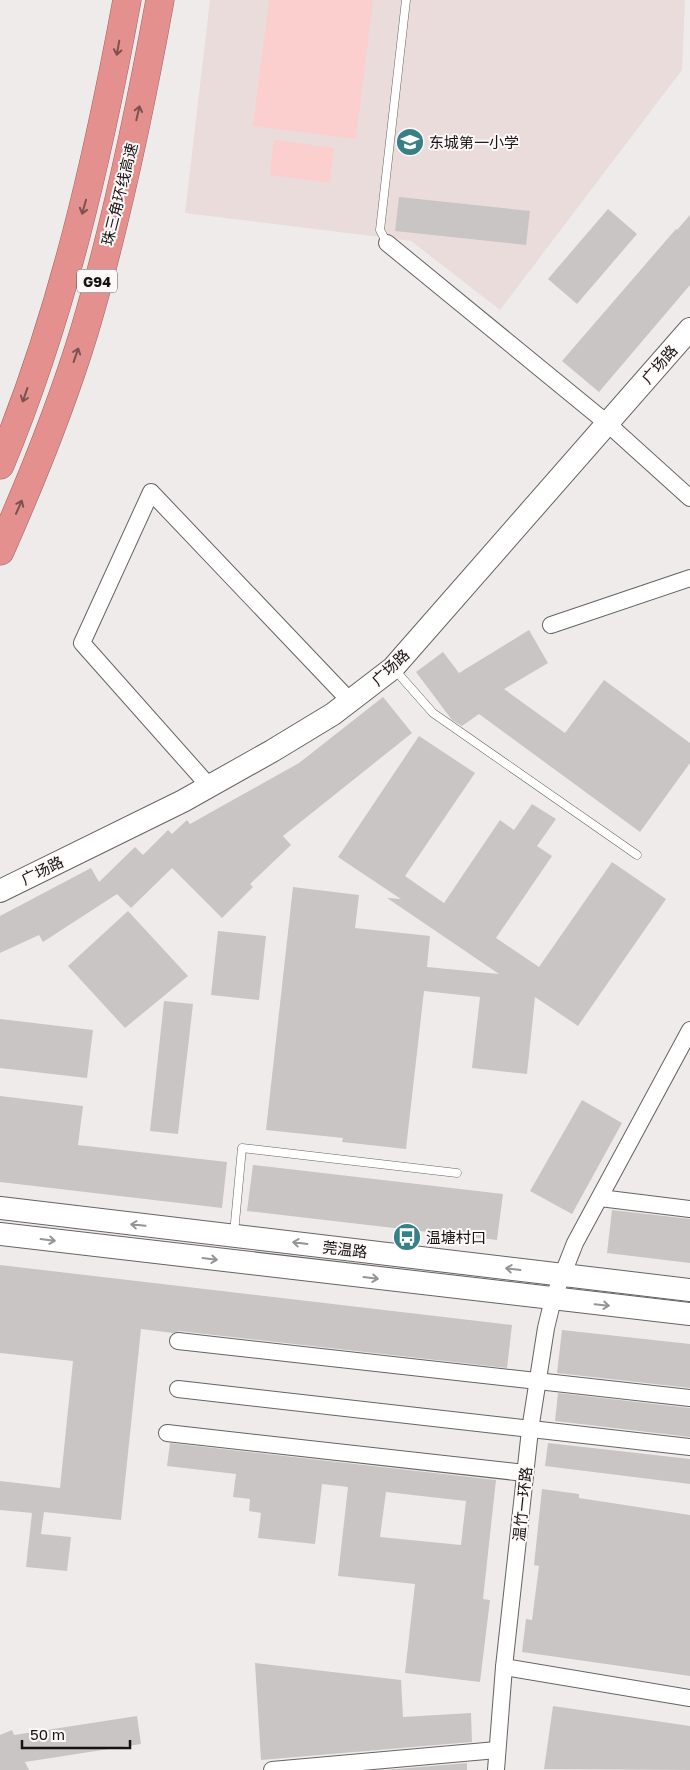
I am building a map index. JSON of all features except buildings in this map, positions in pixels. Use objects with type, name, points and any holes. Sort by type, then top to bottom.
[{"type":"highway","name":"珠三角环线高速","points":[[0,465],[52,319],[90,187],[127,0]]},
{"type":"highway","name":"珠三角环线高速","points":[[0,552],[41,458],[85,329],[120,192],[146,76],[160,0]]},
{"type":"main road","name":"广场路","points":[[0,891],[209,786],[272,751],[333,714],[393,668],[690,329]]},
{"type":"main road","name":"莞温路","points":[[0,1208],[690,1290]]},
{"type":"main road","name":"莞温路","points":[[0,1234],[690,1314]]},
{"type":"street","points":[[387,243],[608,424],[690,498]]},
{"type":"street","points":[[209,786],[82,643],[151,492],[350,701]]},
{"type":"street","points":[[551,625],[690,578]]},
{"type":"street","name":"温竹一环路","points":[[496,1770],[504,1667],[530,1430],[546,1328],[553,1299],[575,1243],[690,1030]]},
{"type":"street","points":[[600,1198],[690,1209]]},
{"type":"street","points":[[178,1341],[690,1398]]},
{"type":"street","points":[[178,1389],[690,1448]]},
{"type":"street","points":[[167,1433],[525,1473]]},
{"type":"street","points":[[504,1667],[690,1698]]},
{"type":"street","points":[[272,1770],[497,1750]]},
{"type":"lane","points":[[387,243],[380,230],[406,0]]},
{"type":"lane","points":[[393,668],[433,713],[637,855]]},
{"type":"lane","points":[[234,1235],[242,1148],[457,1173]]},
{"type":"shaded area","name":"东城第一小学","points":[[210,0],[685,0],[682,70],[500,310],[411,241],[185,213]]},
{"type":"shaded area","points":[[269,0],[373,0],[356,139],[253,126]]},
{"type":"shaded area","points":[[274,140],[334,148],[330,183],[270,175]]},
{"type":"place","name":"东城第一小学","points":[[410,142]]},
{"type":"place","name":"温塘村口","points":[[407,1237]]}]
